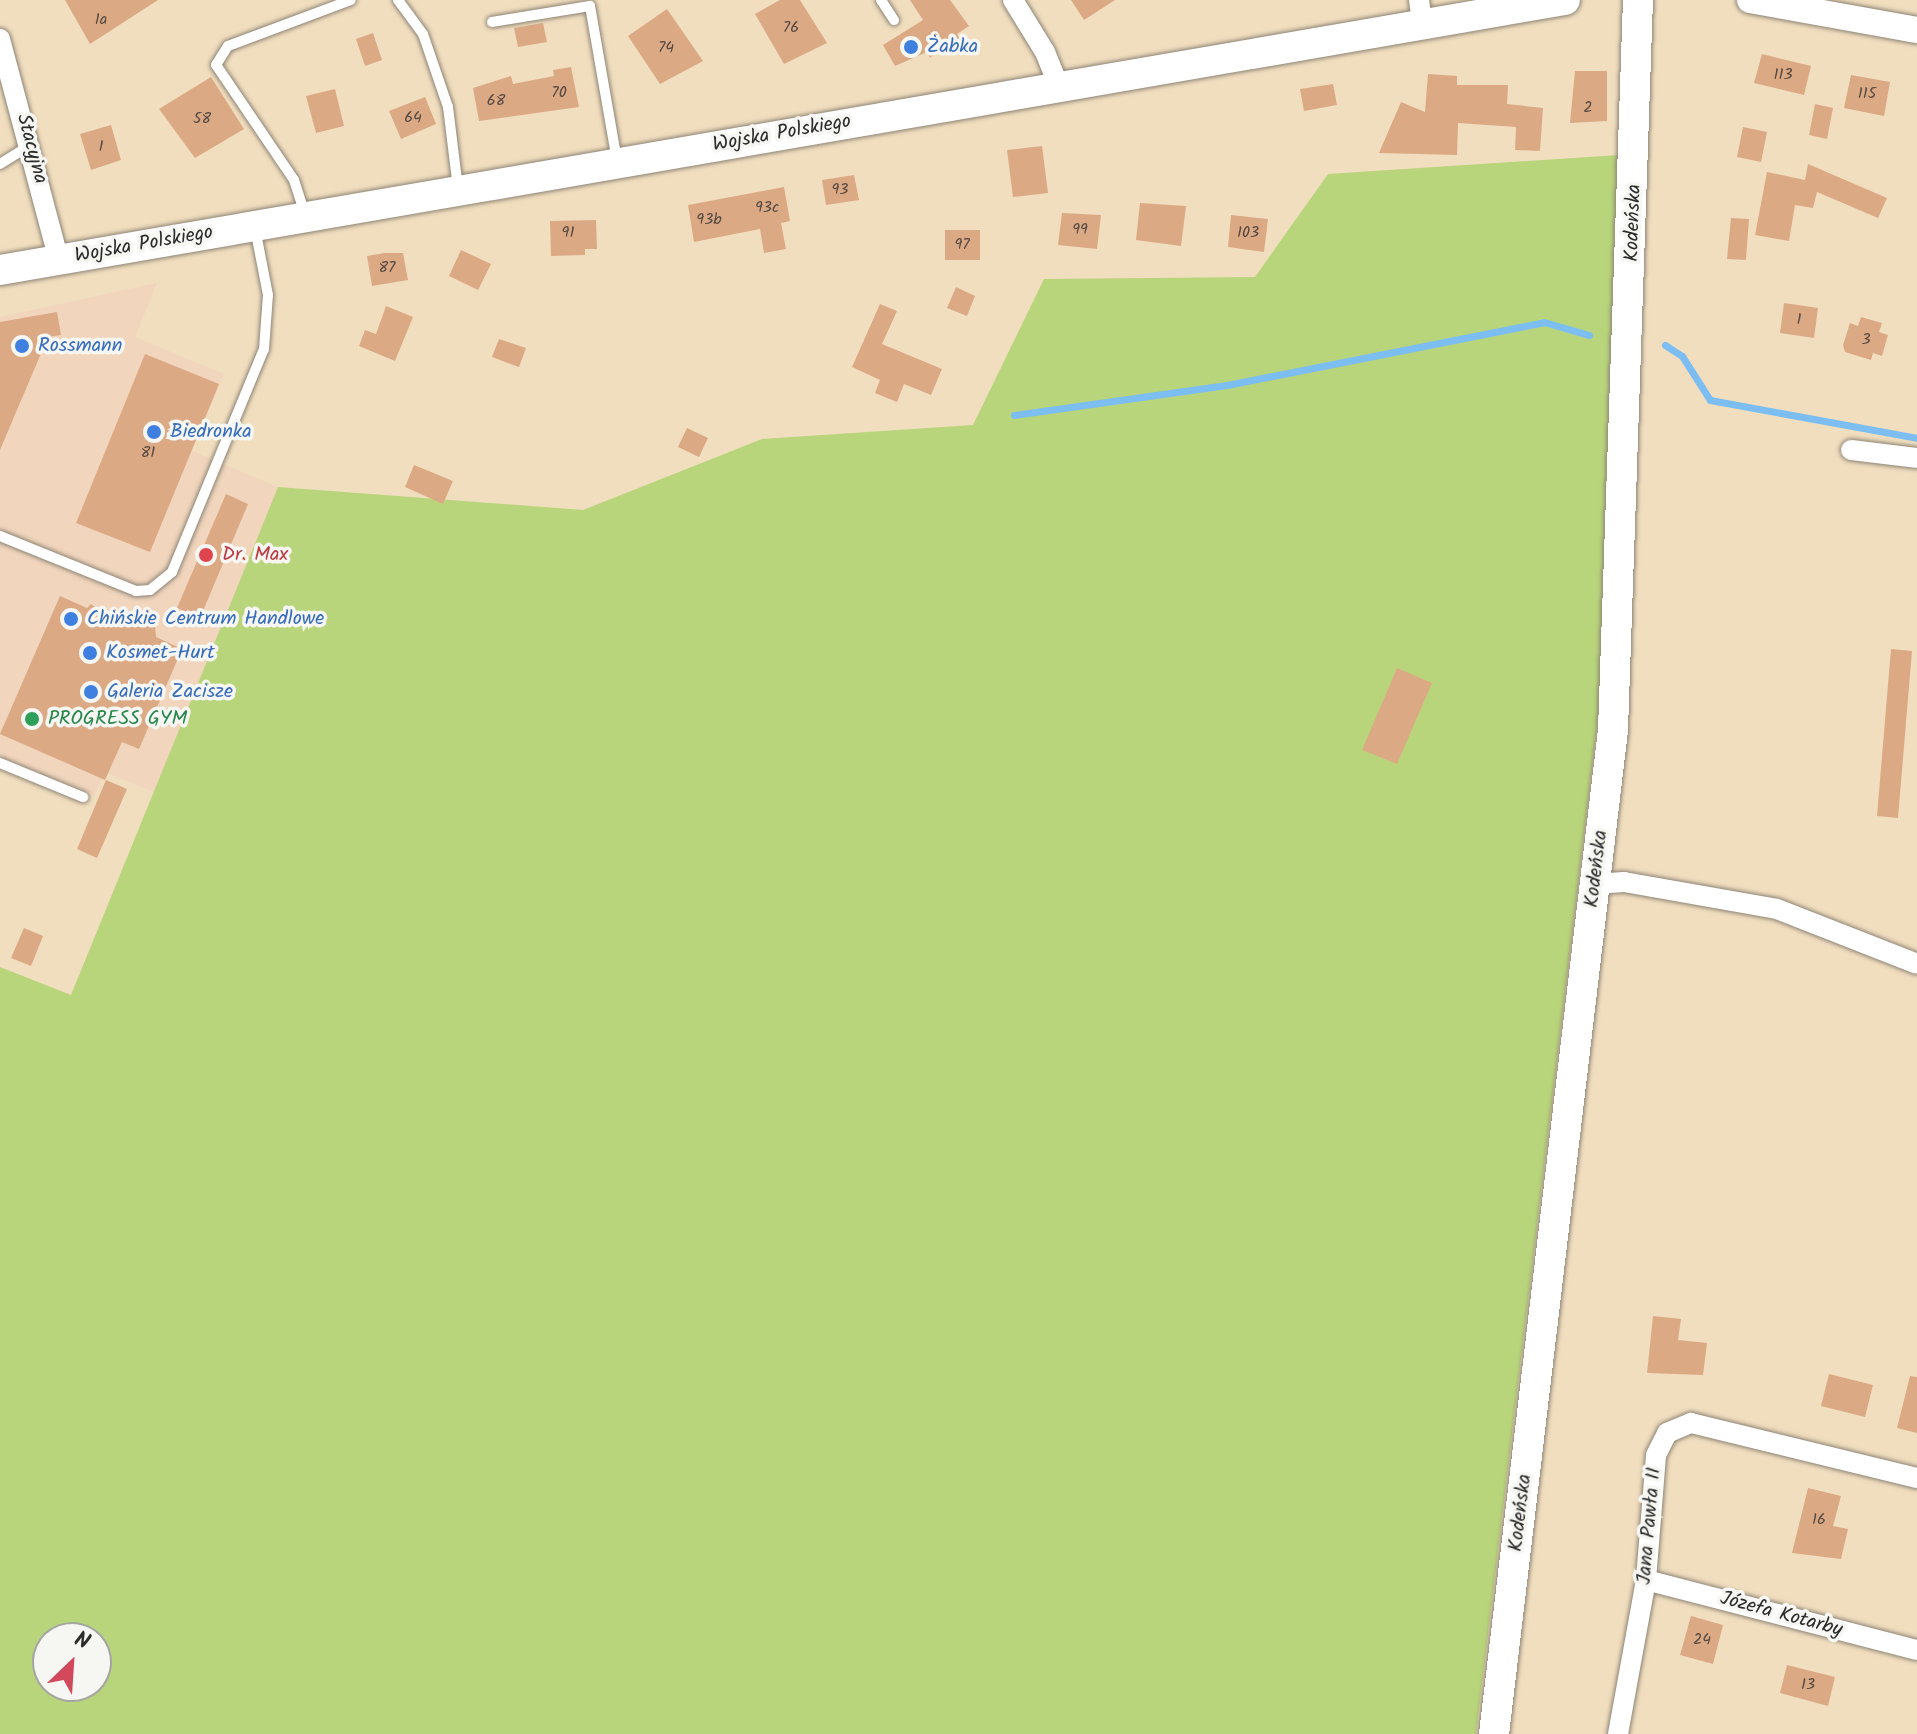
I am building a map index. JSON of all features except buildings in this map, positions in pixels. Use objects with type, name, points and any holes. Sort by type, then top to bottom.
[{"type":"main road","name":"Wojska Polskiego","points":[[0,270],[1058,85],[1420,11],[1565,0]]},
{"type":"main road","name":"Kodeńska","points":[[1494,1734],[1617,679],[1638,0]]},
{"type":"street","points":[[1013,0],[1045,52],[1058,85]]},
{"type":"street","points":[[1750,0],[1917,30]]},
{"type":"street","name":"Stacyjna","points":[[0,39],[5,77],[30,145],[59,260]]},
{"type":"street","points":[[1851,450],[1917,458]]},
{"type":"street","points":[[1595,884],[1624,882],[1777,909],[1917,964]]},
{"type":"street","name":"Jana Pawła II","points":[[1618,1734],[1646,1580],[1656,1455],[1678,1425],[1691,1423],[1917,1478]]},
{"type":"street","name":"Józefa Kotarby","points":[[1646,1580],[1917,1650]]},
{"type":"lane","points":[[305,216],[294,180],[216,65],[228,46],[351,0]]},
{"type":"lane","points":[[398,0],[423,34],[448,107],[458,190]]},
{"type":"lane","points":[[881,0],[894,20]]},
{"type":"lane","points":[[492,22],[590,6],[618,162]]},
{"type":"lane","points":[[0,164],[30,145]]},
{"type":"lane","points":[[0,536],[136,591],[150,590],[172,572],[264,349],[266,276],[254,225]]},
{"type":"lane","points":[[0,763],[83,797]]},
{"type":"shaded area","points":[[157,283],[135,337],[224,374],[192,451],[278,487],[154,792],[105,772],[95,795],[0,757],[0,317]]},
{"type":"green space","points":[[1619,155],[1599,709],[1476,1734],[0,1734],[0,967],[71,995],[278,487],[583,510],[762,439],[973,425],[1044,279],[1255,277],[1328,174]]},
{"type":"waterway","points":[[1014,415],[1227,385],[1544,322],[1589,335]]},
{"type":"waterway","points":[[1665,345],[1682,356],[1710,400],[1917,438]]},
{"type":"place","name":"Żabka","points":[[911,47]]},
{"type":"place","name":"Rossmann","points":[[22,346]]},
{"type":"place","name":"Biedronka","points":[[154,432]]},
{"type":"place","name":"Dr. Max","points":[[206,555]]},
{"type":"place","name":"Chińskie Centrum Handlowe","points":[[71,619]]},
{"type":"place","name":"Kosmet-Hurt","points":[[90,653]]},
{"type":"place","name":"Galeria Zacisze","points":[[91,692]]},
{"type":"place","name":"PROGRESS GYM","points":[[32,719]]}]
